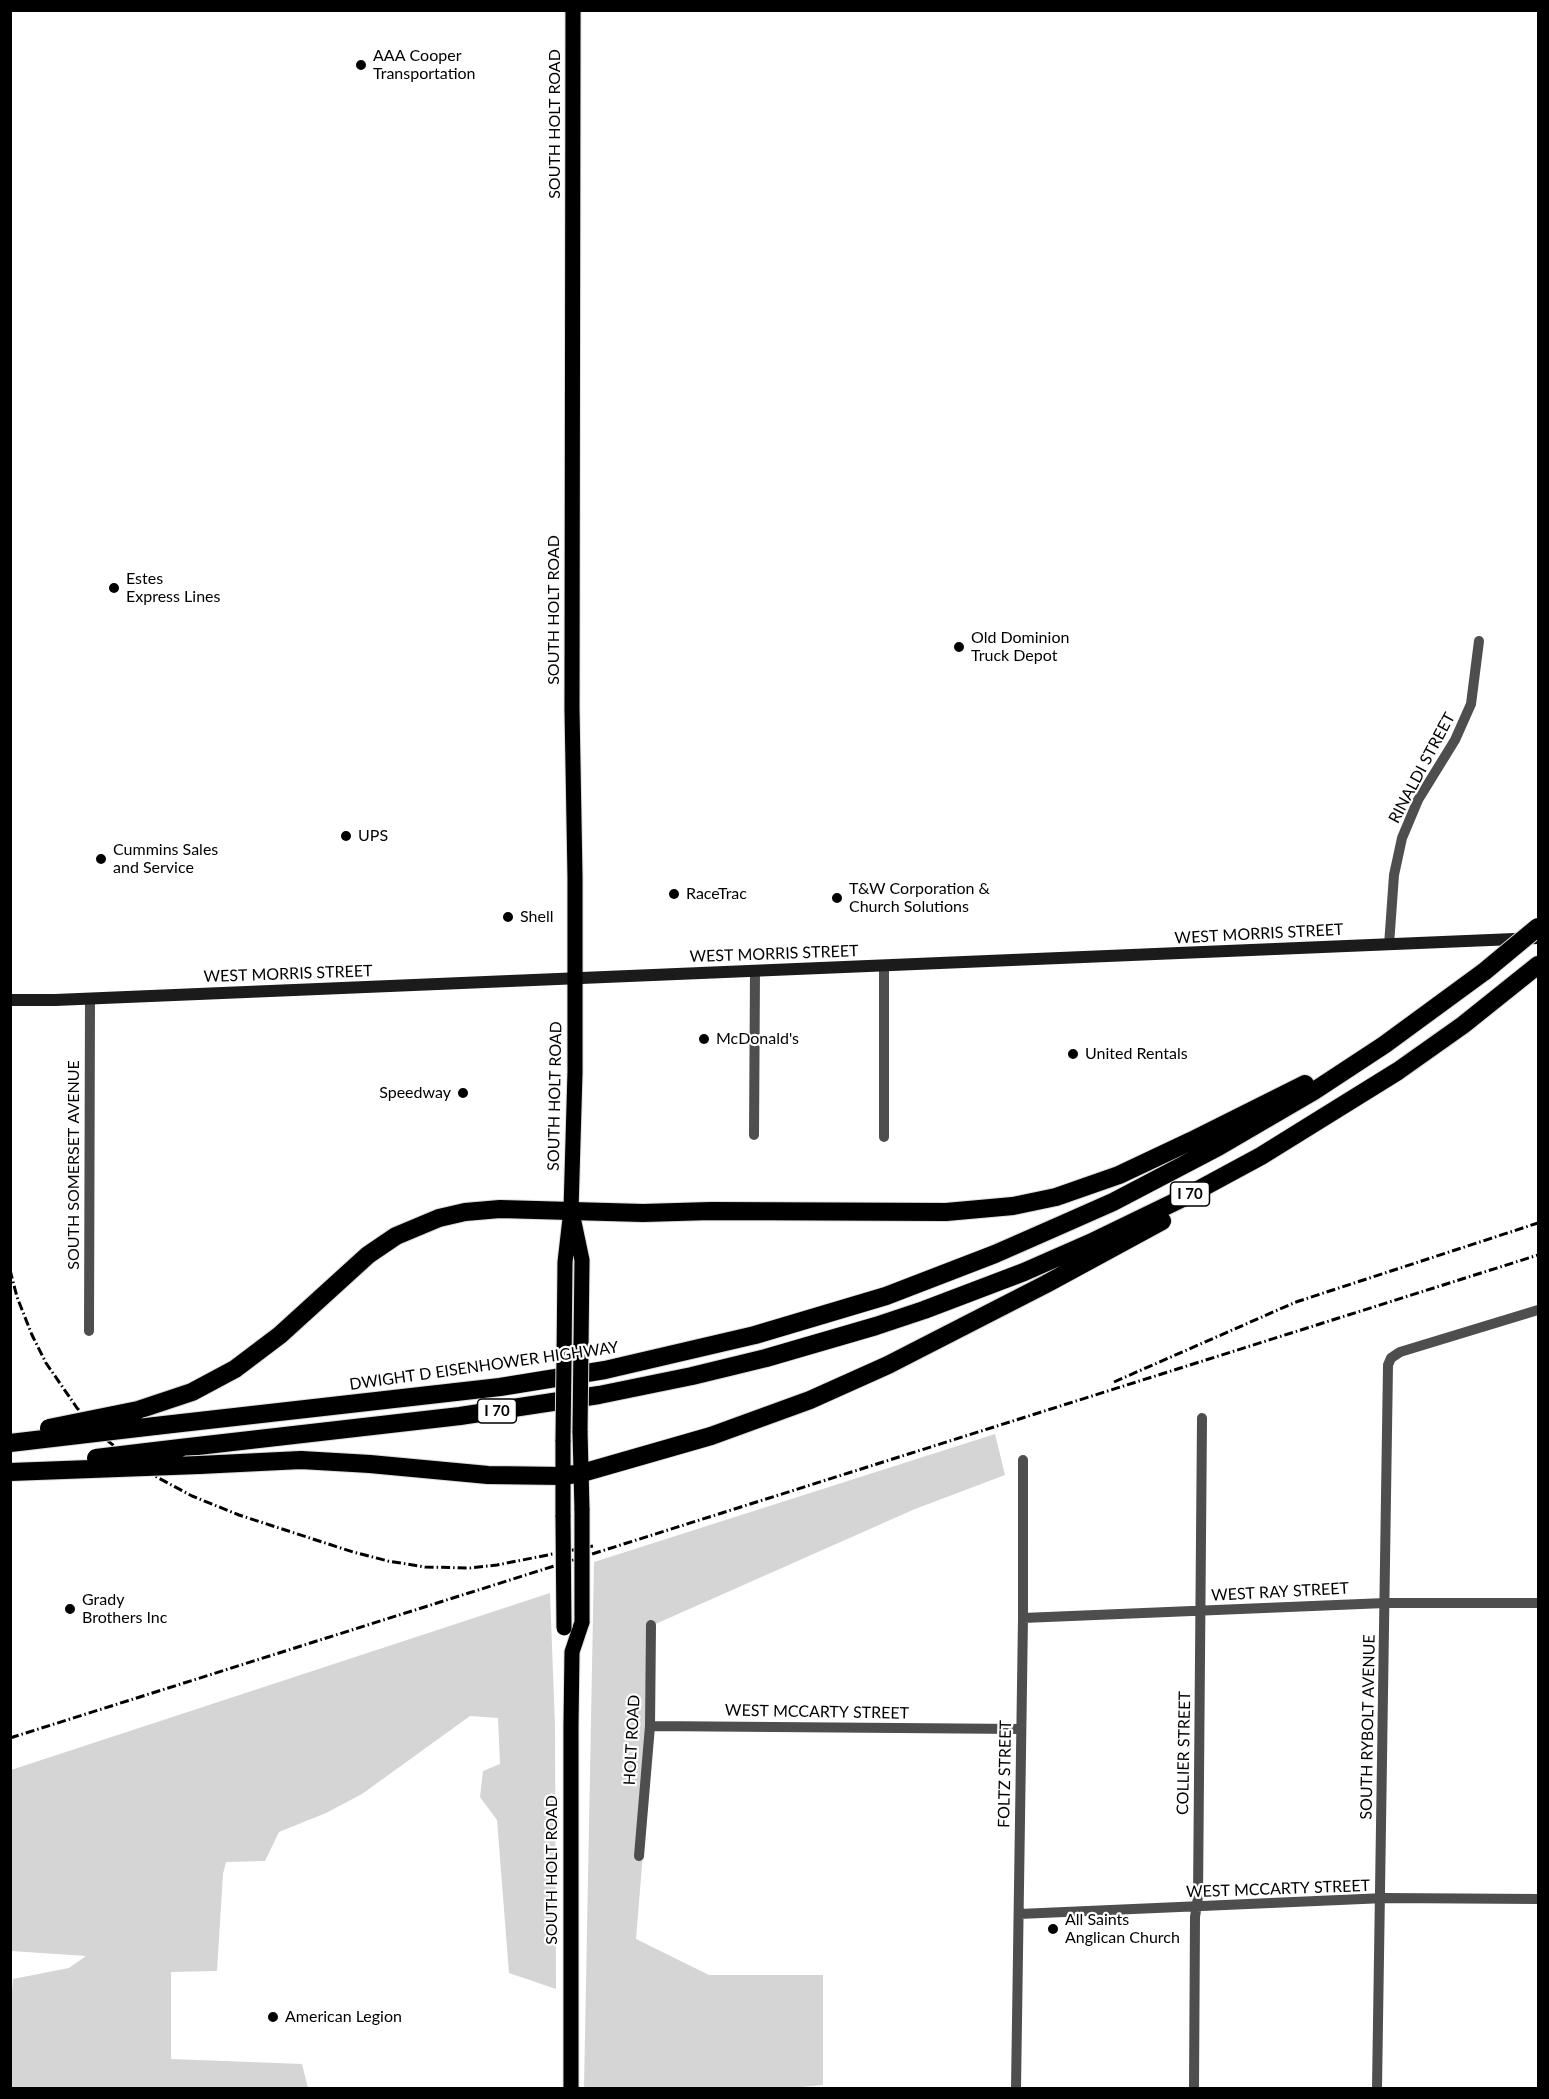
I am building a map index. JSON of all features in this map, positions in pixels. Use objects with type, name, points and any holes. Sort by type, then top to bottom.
[{"type":"highway","name":"DWIGHT D EISENHOWER HIGHWAY","points":[[10,1443],[443,1394],[556,1378],[690,1352],[886,1296],[1113,1202],[1245,1132],[1314,1091],[1383,1045],[1485,971],[1539,927]]},
{"type":"highway","name":"I 70","points":[[10,1470],[437,1419],[564,1401],[692,1376],[809,1347],[924,1310],[1034,1268],[1160,1210],[1261,1155],[1398,1071],[1536,967]]},
{"type":"highway","points":[[10,1437],[138,1410],[192,1392],[247,1361],[280,1335],[368,1255],[410,1229],[450,1215],[482,1210],[643,1213],[946,1212],[1002,1208],[1042,1201],[1119,1175],[1191,1142],[1383,1045]]},
{"type":"highway","points":[[10,1470],[301,1460],[488,1475],[563,1476],[582,1473],[751,1423],[810,1400],[888,1365],[1137,1236],[1190,1205],[1261,1155]]},
{"type":"main road","name":"SOUTH HOLT ROAD","points":[[572,1652],[564,1628],[563,1348],[565,1262],[571,1210],[575,1072],[572,716],[573,10]]},
{"type":"main road","name":"WEST MORRIS STREET","points":[[10,1000],[90,999],[1539,939]]},
{"type":"main road","name":"SOUTH HOLT ROAD","points":[[571,1210],[582,1260],[580,1431],[582,1622],[572,1652],[570,1748],[571,2088]]},
{"type":"street","name":"RINALDI STREET","points":[[1389,945],[1394,875],[1402,838],[1418,800],[1455,740],[1471,705],[1479,641]]},
{"type":"street","points":[[884,967],[884,1137]]},
{"type":"street","points":[[754,1135],[755,972]]},
{"type":"street","name":"SOUTH SOMERSET AVENUE","points":[[89,1331],[90,999]]},
{"type":"street","name":"SOUTH RYBOLT AVENUE","points":[[1377,2088],[1388,1365],[1391,1358],[1400,1352],[1539,1310]]},
{"type":"street","name":"COLLIER STREET","points":[[1194,2088],[1202,1418]]},
{"type":"street","name":"FOLTZ STREET","points":[[1016,2088],[1023,1460]]},
{"type":"street","name":"WEST RAY STREET","points":[[1023,1618],[1384,1603],[1539,1603]]},
{"type":"street","name":"HOLT ROAD","points":[[639,1856],[650,1726],[651,1625]]},
{"type":"street","name":"WEST MCCARTY STREET","points":[[650,1726],[1021,1729]]},
{"type":"street","name":"WEST MCCARTY STREET","points":[[1019,1914],[1380,1899],[1539,1899]]},
{"type":"shaded area","points":[[995,1434],[1005,1475],[915,1509],[651,1626],[653,1731],[636,1939],[709,1975],[823,1975],[823,2085],[791,2088],[584,2088],[594,1562]]},
{"type":"shaded area","points":[[550,1593],[555,1725],[556,1989],[509,1973],[497,1820],[480,1797],[483,1771],[500,1764],[498,1718],[470,1716],[362,1794],[326,1813],[279,1832],[265,1861],[226,1862],[223,1874],[217,1971],[171,1972],[171,2059],[302,2064],[308,2088],[11,2088],[10,2017],[13,1979],[69,1968],[86,1956],[11,1951],[11,1770]]},
{"type":"railway","points":[[1114,1382],[1296,1302],[1538,1223]]},
{"type":"railway","points":[[10,1738],[1538,1255]]},
{"type":"railway","points":[[10,1270],[17,1297],[32,1335],[46,1363],[77,1408],[108,1441],[134,1462],[192,1496],[239,1515],[353,1552],[425,1567],[470,1568],[497,1565],[593,1546]]},
{"type":"place","name":"AAA Cooper Transportation","points":[[361,65]]},
{"type":"place","name":"Estes Express Lines","points":[[114,588]]},
{"type":"place","name":"Old Dominion Truck Depot","points":[[959,647]]},
{"type":"place","name":"UPS","points":[[346,836]]},
{"type":"place","name":"Cummins Sales and Service","points":[[101,859]]},
{"type":"place","name":"RaceTrac","points":[[674,894]]},
{"type":"place","name":"T&W Corporation & Church Solutions","points":[[837,898]]},
{"type":"place","name":"Shell","points":[[508,917]]},
{"type":"place","name":"McDonald's","points":[[704,1039]]},
{"type":"place","name":"United Rentals","points":[[1073,1054]]},
{"type":"place","name":"Speedway","points":[[463,1093]]},
{"type":"place","name":"Grady Brothers Inc","points":[[70,1609]]},
{"type":"place","name":"All Saints Anglican Church","points":[[1053,1929]]},
{"type":"place","name":"American Legion","points":[[273,2017]]}]
